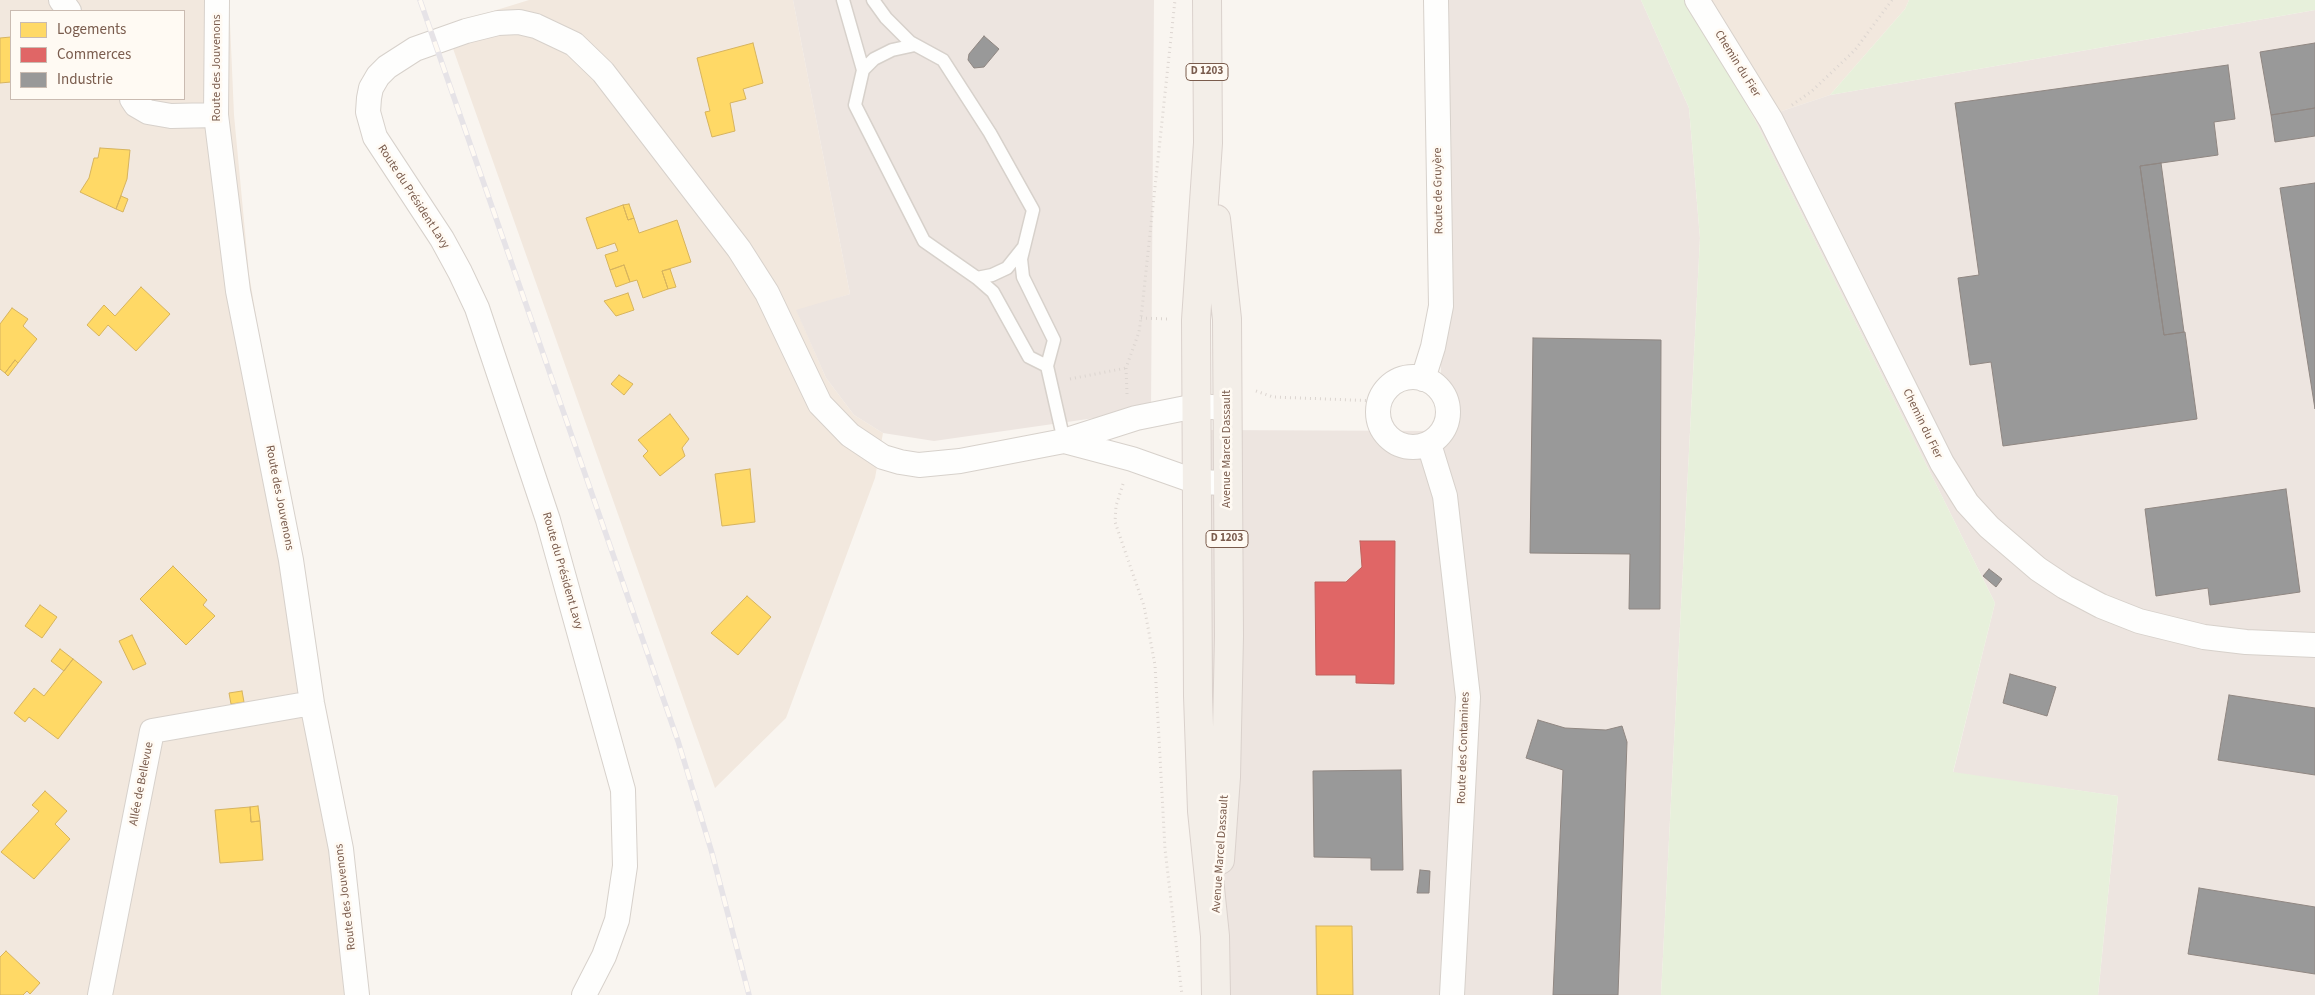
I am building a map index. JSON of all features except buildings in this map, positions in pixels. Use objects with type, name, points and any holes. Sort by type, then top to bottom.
[{"type":"main road","name":"Avenue Marcel Dassault","points":[[1207,0],[1208,143],[1196,320],[1198,696],[1202,810],[1215,936],[1216,995]]},
{"type":"main road","name":"Avenue Marcel Dassault","points":[[1208,143],[1226,319],[1227,408],[1226,483],[1229,636],[1226,777],[1215,936]]},
{"type":"street","name":"Route des Jouvenons","points":[[217,0],[216,115],[238,290],[291,560],[312,703],[341,849],[357,995]]},
{"type":"street","name":"Route de Gruyère","points":[[1423,379],[1434,347],[1441,306],[1436,0]]},
{"type":"street","name":"Chemin du Fier","points":[[1697,0],[1771,120],[1942,463],[1967,503],[1989,527],[2038,569],[2065,587],[2101,606],[2139,621],[2178,633],[2204,637],[2246,642],[2315,645]]},
{"type":"street","name":"Route du Président Lavy","points":[[584,995],[604,956],[617,920],[625,866],[623,790],[548,520],[477,308],[442,239],[375,137],[368,112],[369,98],[378,76],[386,67],[415,49],[466,31],[498,23],[519,22],[536,26],[574,44],[603,72],[739,249],[767,293],[820,404],[850,436],[883,457],[919,465],[960,462],[1064,441],[1136,418],[1196,406],[1227,408]]},
{"type":"street","points":[[133,100],[136,105],[148,112],[171,116],[216,115]]},
{"type":"street","points":[[1412,377],[1423,379],[1437,386],[1442,393],[1448,409],[1446,426],[1436,439],[1429,444],[1421,447],[1404,447],[1389,439],[1380,425],[1378,417],[1379,401],[1388,387],[1395,382],[1412,377]]},
{"type":"street","name":"Route du Président Lavy","points":[[1064,441],[1132,459],[1197,482],[1226,483]]},
{"type":"street","name":"Route des Contamines","points":[[1429,444],[1445,496],[1468,697],[1452,995]]},
{"type":"street","name":"Allée de Bellevue","points":[[100,995],[152,732],[312,703]]},
{"type":"lane","points":[[843,0],[864,70]]},
{"type":"lane","points":[[873,0],[886,18],[910,42],[943,60],[990,133],[1032,210],[1021,259],[1023,277],[1054,340],[1047,366],[1064,441]]},
{"type":"lane","points":[[916,45],[892,50],[874,59],[864,70],[854,105],[924,242],[977,278],[994,292],[1030,357],[1047,366]]},
{"type":"lane","points":[[977,278],[992,275],[1007,268],[1023,248]]},
{"type":"path","points":[[1136,418],[1127,392],[1126,368],[1139,332],[1141,318],[1175,0]]},
{"type":"path","points":[[1771,120],[1812,91],[1855,50],[1892,0]]},
{"type":"path","points":[[1052,383],[1126,368]]},
{"type":"path","points":[[1253,388],[1265,396],[1273,397],[1379,401]]},
{"type":"path","points":[[1132,459],[1119,497],[1115,522],[1144,606],[1155,664],[1165,849],[1182,995]]},
{"type":"shaded area","points":[[0,0],[229,0],[234,115],[249,274],[370,995],[0,995]]},
{"type":"shaded area","points":[[529,0],[793,0],[850,294],[797,311],[826,378],[854,415],[883,433],[875,478],[786,718],[715,788],[445,26]]},
{"type":"shaded area","points":[[793,0],[1154,0],[1151,410],[934,441],[883,433],[854,415],[826,378],[796,310],[850,294]]},
{"type":"shaded area","points":[[1440,0],[1641,0],[1689,108],[1700,238],[1661,995],[1220,995],[1206,430],[1441,431]]},
{"type":"shaded area","points":[[1689,0],[1909,0],[1905,9],[1830,95],[1755,120]]},
{"type":"shaded area","points":[[2315,10],[2315,995],[2098,995],[2118,796],[1953,773],[1995,603],[1755,120],[1830,95]]},
{"type":"green space","points":[[1641,0],[1689,0],[1755,120],[1995,603],[1953,772],[2118,796],[2098,995],[1661,995],[1700,238],[1689,108]]},
{"type":"green space","points":[[1909,0],[2315,0],[2315,10],[1830,95],[1905,9]]},
{"type":"railway","points":[[420,0],[678,741],[712,853],[749,995]]}]
